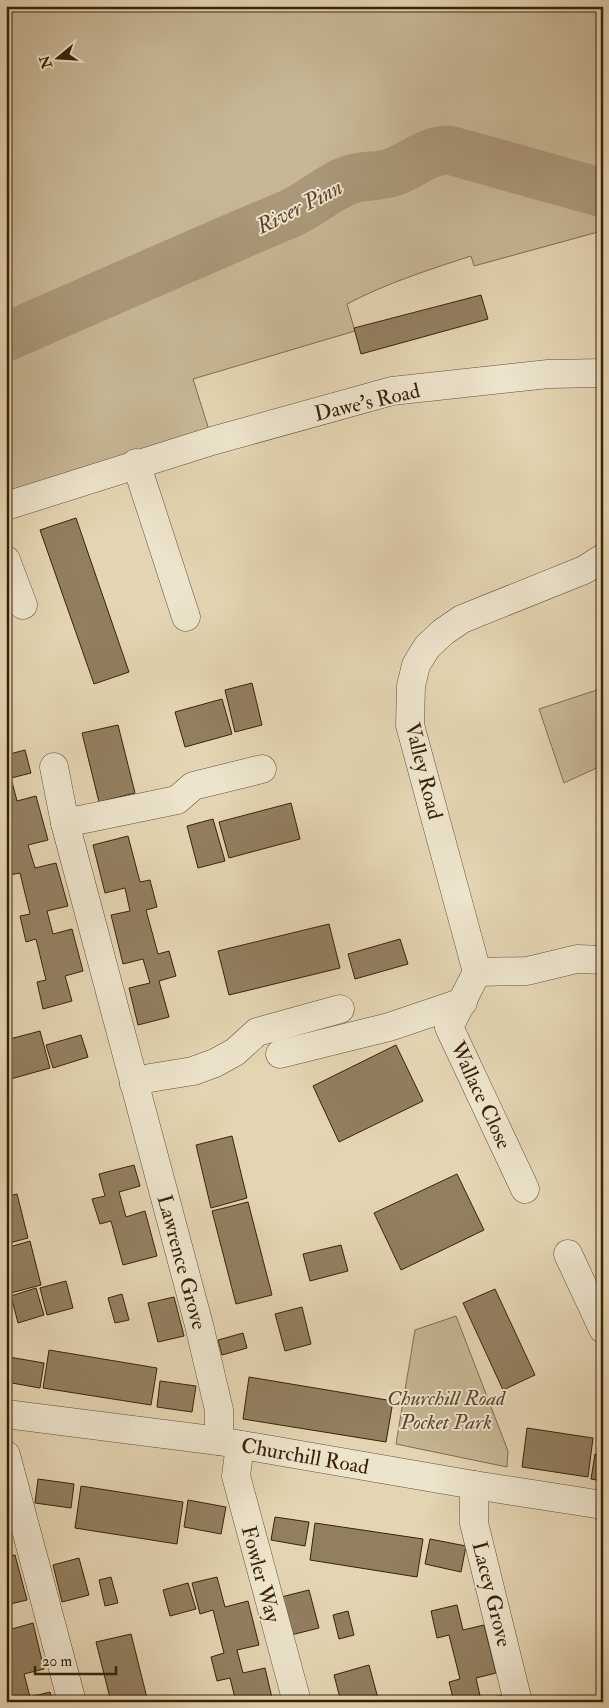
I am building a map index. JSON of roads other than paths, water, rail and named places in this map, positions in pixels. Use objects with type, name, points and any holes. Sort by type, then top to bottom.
[{"type":"street","name":"Dawe's Road","points":[[6,506],[136,464],[392,392],[548,374],[603,373]]},
{"type":"street","points":[[136,464],[186,617]]},
{"type":"street","name":"Valley Road","points":[[477,972],[410,725],[409,704],[413,675],[420,656],[427,647],[462,618],[584,570],[603,558]]},
{"type":"street","points":[[6,560],[23,605]]},
{"type":"street","name":"Lawrence Grove","points":[[54,767],[66,823],[219,1410],[230,1443]]},
{"type":"street","points":[[66,823],[177,800],[194,786],[262,769]]},
{"type":"street","points":[[280,1054],[388,1027],[463,1002],[477,972],[527,971],[577,960],[603,960]]},
{"type":"street","name":"Wallace Close","points":[[463,1002],[449,1027],[525,1189]]},
{"type":"street","points":[[134,1084],[150,1078],[193,1071],[215,1063],[236,1052],[257,1032],[340,1009]]},
{"type":"street","points":[[568,1254],[603,1329]]},
{"type":"street","name":"Churchill Road","points":[[6,1414],[230,1443],[603,1505]]},
{"type":"street","name":"Fowler Way","points":[[230,1443],[244,1511],[296,1702]]},
{"type":"street","points":[[6,1455],[72,1702]]},
{"type":"street","name":"Lacey Grove","points":[[474,1485],[474,1523],[518,1702]]},
{"type":"waterway","name":"River Pinn","points":[[6,337],[289,214],[344,182],[393,172],[434,152],[449,150],[603,193]]},
{"type":"park label","name":"Churchill Road Pocket Park","points":[[446,1410]]}]
